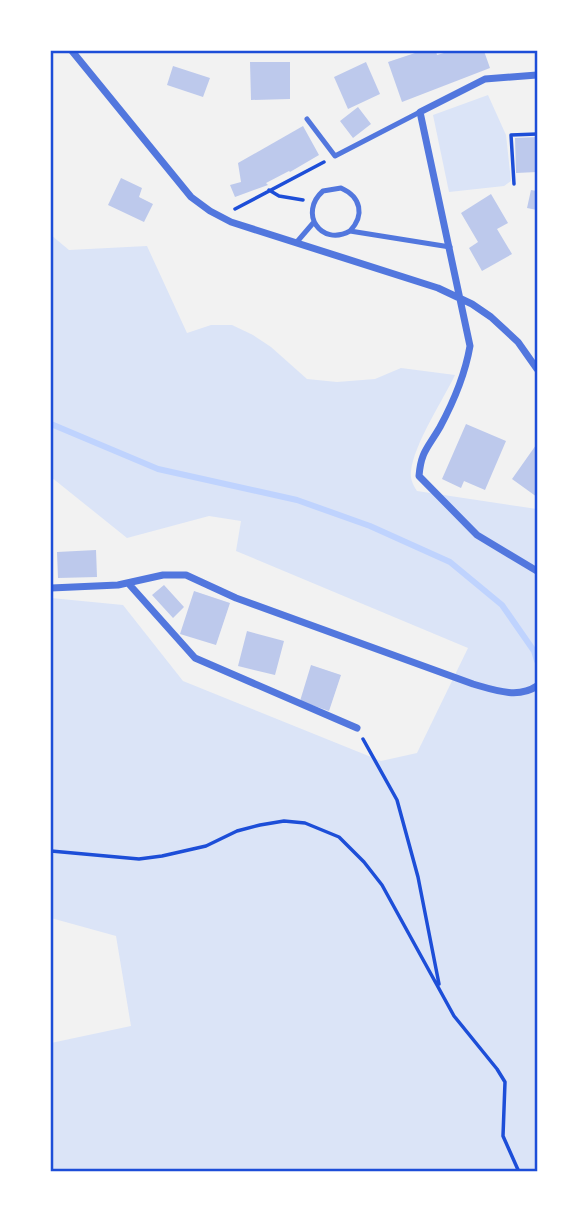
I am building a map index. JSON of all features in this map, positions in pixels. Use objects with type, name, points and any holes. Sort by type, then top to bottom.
[{"type":"street","points":[[72,51],[191,197],[220,217],[438,288],[472,304],[518,342],[537,369]]},
{"type":"street","points":[[537,75],[485,79],[420,112],[470,346],[465,376],[440,427],[421,456],[419,476],[477,535],[537,571]]},
{"type":"street","points":[[51,588],[128,583],[163,575],[186,575],[236,598],[473,684],[503,692],[528,692],[537,686]]},
{"type":"street","points":[[128,583],[195,658],[356,728]]},
{"type":"lane","points":[[307,119],[335,156],[420,112]]},
{"type":"lane","points":[[337,179],[341,188],[355,198],[360,210],[358,221],[351,231]]},
{"type":"lane","points":[[341,188],[323,191],[314,203],[314,222],[320,230],[332,236],[351,231],[450,247]]},
{"type":"lane","points":[[296,243],[314,222]]},
{"type":"path","points":[[514,184],[511,135],[537,134]]},
{"type":"path","points":[[220,217],[335,156]]},
{"type":"path","points":[[269,190],[279,196],[314,203]]},
{"type":"path","points":[[356,728],[397,800],[418,877],[440,988]]},
{"type":"path","points":[[51,852],[139,859],[162,856],[205,846],[237,831],[284,821],[305,823],[339,837],[382,885],[454,1016],[505,1082],[503,1136],[519,1172]]},
{"type":"shaded area","points":[[488,95],[506,135],[511,181],[504,186],[449,192],[433,115]]},
{"type":"shaded area","points":[[51,235],[69,250],[147,246],[187,333],[211,325],[232,325],[271,347],[307,379],[337,382],[375,379],[401,368],[455,375],[423,435],[413,460],[411,477],[417,491],[537,509],[537,1172],[51,1172],[51,1043],[131,1026],[116,936],[51,918],[51,598],[123,605],[183,681],[381,761],[417,753],[468,648],[236,551],[241,521],[209,516],[127,538],[51,477]]},
{"type":"building","points":[[421,51],[436,51],[437,55],[444,53],[443,51],[484,51],[490,68],[402,102],[388,62]]},
{"type":"building","points":[[250,62],[290,62],[290,99],[251,100]]},
{"type":"building","points":[[366,62],[380,94],[348,109],[334,77]]},
{"type":"building","points":[[173,66],[210,78],[203,97],[167,85]]},
{"type":"building","points":[[358,107],[371,124],[353,138],[340,121]]},
{"type":"building","points":[[303,126],[319,155],[266,183],[268,185],[235,197],[230,185],[241,182],[238,163]]},
{"type":"building","points":[[537,137],[537,172],[516,173],[515,138]]},
{"type":"building","points":[[121,178],[142,188],[139,197],[153,204],[144,222],[108,205]]},
{"type":"building","points":[[531,190],[537,191],[537,210],[527,208]]},
{"type":"building","points":[[491,194],[508,223],[497,229],[512,254],[482,271],[469,248],[478,242],[461,213]]},
{"type":"building","points":[[466,424],[506,441],[485,490],[464,481],[461,488],[442,479]]},
{"type":"building","points":[[537,446],[537,497],[512,479]]},
{"type":"building","points":[[96,550],[97,577],[58,578],[57,552]]},
{"type":"building","points":[[164,585],[184,607],[173,618],[152,595]]},
{"type":"building","points":[[194,591],[230,603],[216,645],[180,634]]},
{"type":"building","points":[[247,631],[284,641],[275,675],[238,666]]},
{"type":"building","points":[[311,665],[341,675],[329,711],[300,701]]},
{"type":"waterway","points":[[51,424],[158,469],[297,500],[370,526],[450,562],[502,605],[534,651],[537,661]]}]
